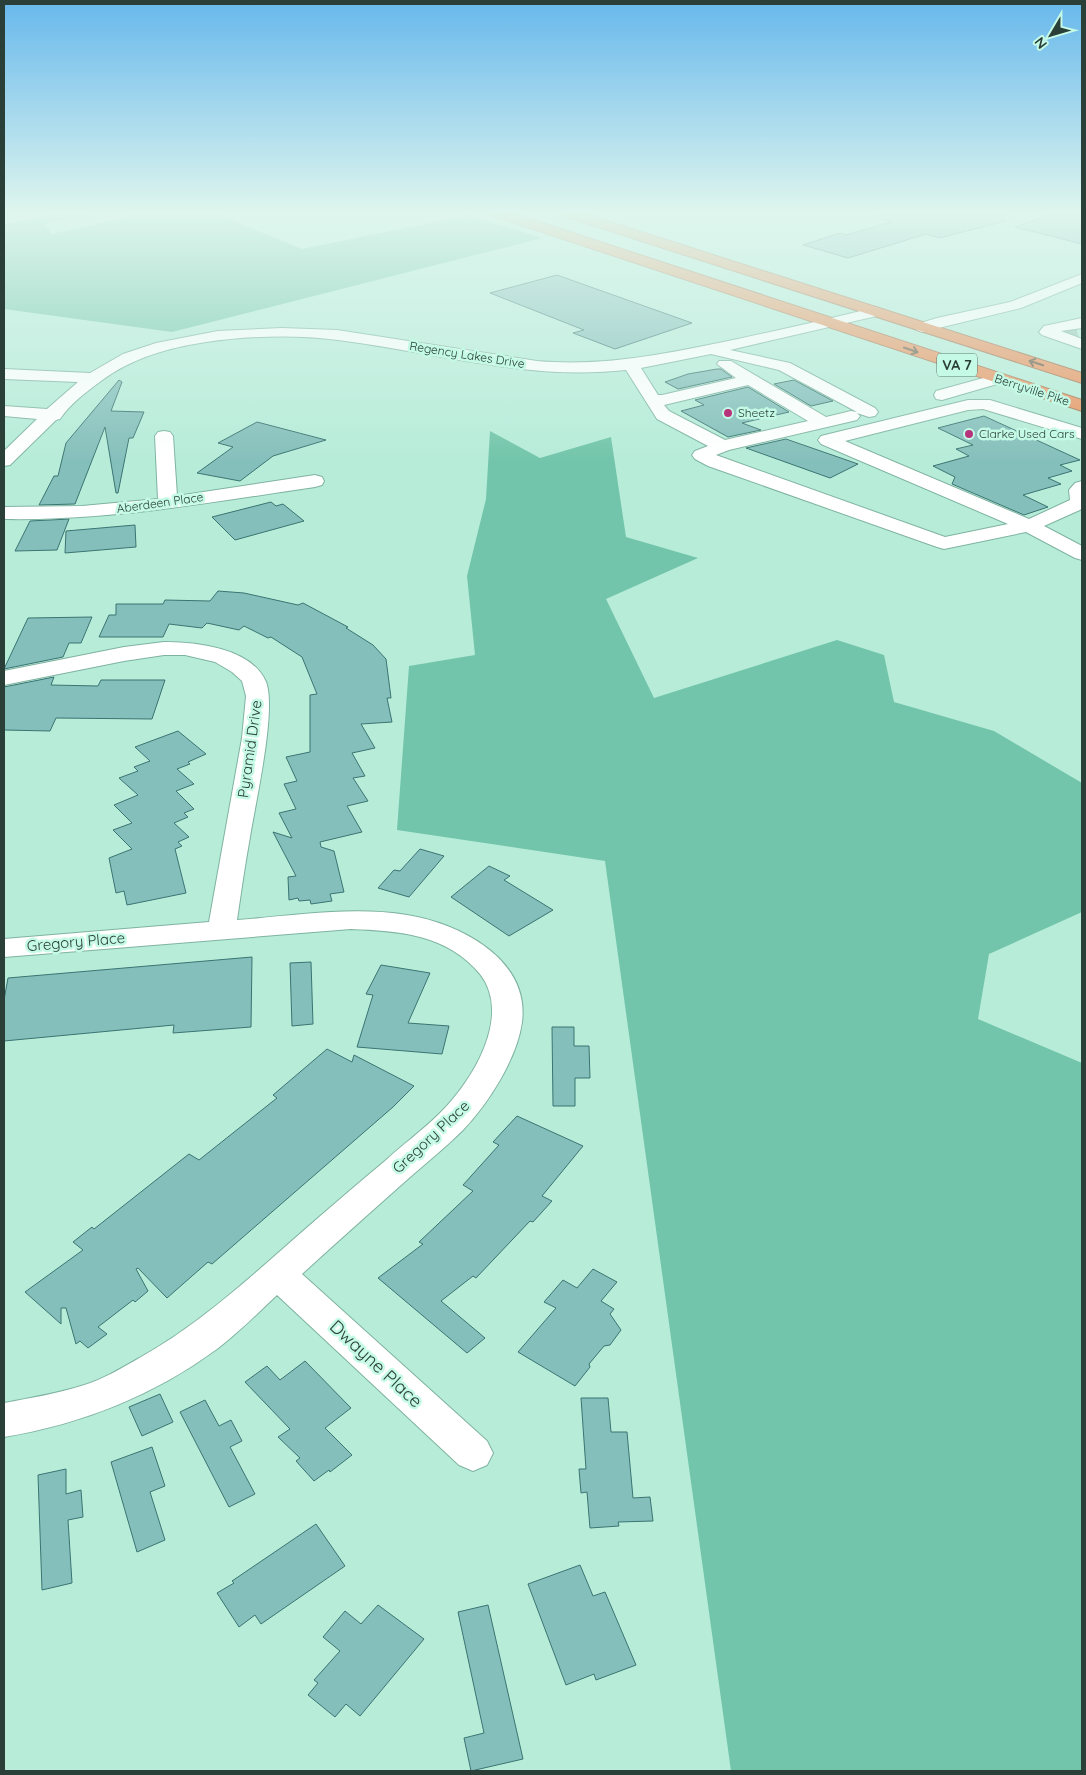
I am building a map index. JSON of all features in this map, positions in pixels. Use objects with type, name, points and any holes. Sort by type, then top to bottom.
[{"type":"highway","name":"Berryville Pike","points":[[748,296],[1082,406]]},
{"type":"highway","name":"Berryville Pike","points":[[826,296],[1082,378]]},
{"type":"street","points":[[922,327],[939,321],[1007,307],[1040,296]]},
{"type":"street","points":[[956,338],[1074,298]]},
{"type":"street","name":"Regency Lakes Drive","points":[[4,461],[95,378],[123,360],[164,346],[204,339],[284,332],[337,335],[554,368],[598,369],[632,365],[708,350],[832,324],[876,312]]},
{"type":"street","points":[[1082,323],[1049,329],[1047,332],[1057,333],[1082,344]]},
{"type":"street","points":[[747,342],[748,360]]},
{"type":"street","points":[[708,350],[748,360],[784,366],[869,412]]},
{"type":"street","points":[[706,368],[748,360]]},
{"type":"street","points":[[725,364],[751,380],[820,430],[1029,526],[1082,554]]},
{"type":"street","points":[[632,365],[663,416],[723,446]]},
{"type":"street","points":[[4,374],[95,378]]},
{"type":"street","points":[[640,381],[659,377]]},
{"type":"street","points":[[820,430],[869,412],[950,393],[998,379]]},
{"type":"street","points":[[653,400],[662,400],[751,380]]},
{"type":"street","points":[[4,398],[11,399],[4,406]]},
{"type":"street","points":[[1082,434],[984,404],[968,405],[723,446],[701,455],[714,462],[944,543],[1029,526],[1080,503],[1078,490],[1082,487]]},
{"type":"street","points":[[4,411],[54,415]]},
{"type":"street","points":[[164,436],[168,502]]},
{"type":"street","name":"Aberdeen Place","points":[[4,513],[60,514],[94,512],[315,481]]},
{"type":"street","name":"Pyramid Drive","points":[[4,678],[157,649],[182,649],[216,655],[233,662],[248,673],[255,682],[258,693],[252,748],[222,930]]},
{"type":"street","name":"Gregory Place","points":[[4,948],[351,920],[394,922],[426,928],[459,941],[474,950],[491,966],[504,986],[509,1006],[508,1024],[494,1063],[473,1096],[451,1122],[205,1337],[152,1371],[114,1391],[65,1408],[4,1420]]},
{"type":"street","name":"Dwayne Place","points":[[278,1274],[473,1453]]},
{"type":"green space","points":[[4,296],[314,296],[172,332],[4,309]]},
{"type":"green space","points":[[490,431],[540,458],[611,437],[626,537],[698,558],[606,599],[654,698],[837,640],[884,655],[894,702],[994,731],[1082,783],[1082,912],[989,954],[978,1019],[1082,1063],[1082,1771],[731,1771],[605,861],[397,830],[409,666],[475,655],[467,576],[486,499]]},
{"type":"building","points":[[497,296],[616,296],[692,323],[615,349],[573,333],[584,330]]},
{"type":"building","points":[[721,369],[732,377],[678,389],[665,382],[688,374]]},
{"type":"building","points":[[119,380],[122,382],[111,411],[144,412],[133,438],[129,438],[118,493],[116,493],[105,427],[75,504],[39,505],[54,476],[58,476],[66,443]]},
{"type":"building","points":[[794,380],[833,401],[811,406],[774,384]]},
{"type":"building","points":[[748,387],[789,412],[742,423],[761,430],[728,437],[681,411],[704,405],[695,400]]},
{"type":"building","points":[[984,416],[1080,460],[1060,465],[1072,471],[1048,478],[1061,484],[1023,495],[1048,507],[1024,515],[952,484],[955,477],[933,466],[969,456],[956,449],[973,445],[938,428]]},
{"type":"building","points":[[257,422],[326,440],[273,456],[240,481],[197,473],[233,447],[218,443]]},
{"type":"building","points":[[786,439],[858,464],[830,478],[746,448]]},
{"type":"building","points":[[271,502],[276,506],[283,504],[304,521],[235,540],[212,517]]},
{"type":"building","points":[[69,519],[57,550],[15,551],[30,521]]},
{"type":"building","points":[[135,525],[136,547],[65,553],[66,531]]},
{"type":"building","points":[[218,591],[244,593],[298,605],[303,603],[348,627],[346,628],[373,645],[386,659],[391,698],[387,698],[392,722],[361,724],[375,748],[352,753],[365,776],[353,778],[368,801],[347,806],[362,832],[320,842],[321,847],[334,851],[344,892],[330,894],[332,901],[311,904],[310,900],[299,901],[298,898],[289,900],[288,877],[296,876],[273,832],[292,838],[279,813],[296,809],[284,784],[297,781],[286,757],[310,752],[310,695],[317,694],[302,657],[271,637],[268,638],[244,626],[239,630],[207,623],[202,628],[169,624],[163,637],[99,637],[109,615],[116,615],[116,604],[163,604],[165,600],[210,601]]},
{"type":"building","points":[[92,617],[81,643],[69,643],[63,657],[4,669],[28,618]]},
{"type":"building","points":[[54,677],[51,685],[98,686],[101,680],[165,680],[152,719],[56,718],[50,731],[4,730],[4,687]]},
{"type":"building","points":[[178,731],[206,754],[188,762],[190,764],[177,769],[194,784],[176,791],[194,809],[184,813],[188,817],[174,823],[189,837],[178,842],[182,846],[175,849],[186,893],[127,905],[124,891],[116,893],[109,858],[132,849],[113,830],[132,823],[114,805],[138,795],[119,778],[138,771],[134,767],[150,761],[135,747]]},
{"type":"building","points":[[420,849],[444,856],[409,897],[378,888],[394,870],[400,871]]},
{"type":"building","points":[[489,866],[510,876],[504,880],[553,910],[509,936],[451,897]]},
{"type":"building","points":[[252,957],[251,1027],[173,1033],[174,1025],[4,1041],[4,1000],[8,978]]},
{"type":"building","points":[[311,962],[313,1024],[292,1026],[290,963]]},
{"type":"building","points":[[381,965],[430,973],[408,1023],[449,1026],[442,1054],[357,1047],[373,995],[366,994]]},
{"type":"building","points":[[552,1027],[574,1027],[574,1046],[589,1046],[590,1078],[575,1078],[575,1106],[553,1106]]},
{"type":"building","points":[[327,1049],[352,1062],[354,1055],[414,1086],[393,1107],[212,1264],[208,1262],[167,1298],[138,1268],[136,1269],[148,1291],[98,1327],[107,1334],[88,1348],[80,1341],[76,1344],[66,1308],[61,1308],[61,1324],[25,1292],[83,1250],[73,1242],[92,1227],[94,1229],[189,1154],[199,1160],[277,1098],[273,1095]]},
{"type":"building","points":[[517,1116],[583,1146],[542,1196],[552,1201],[533,1222],[530,1221],[476,1278],[473,1276],[441,1301],[485,1338],[467,1353],[378,1278],[423,1244],[419,1242],[473,1191],[463,1185],[499,1145],[493,1142]]},
{"type":"building","points":[[593,1269],[617,1282],[601,1301],[614,1309],[610,1314],[621,1330],[610,1345],[604,1346],[589,1364],[590,1367],[575,1386],[518,1352],[556,1308],[544,1302],[563,1280],[577,1288]]},
{"type":"building","points":[[305,1361],[351,1408],[325,1428],[352,1455],[330,1472],[329,1470],[314,1481],[296,1461],[300,1458],[278,1437],[290,1429],[245,1382],[267,1366],[280,1380]]},
{"type":"building","points":[[160,1394],[173,1422],[142,1436],[129,1407]]},
{"type":"building","points":[[581,1398],[608,1398],[611,1432],[627,1432],[633,1498],[650,1497],[653,1521],[618,1522],[619,1526],[590,1528],[587,1492],[581,1493],[579,1469],[586,1469]]},
{"type":"building","points":[[205,1400],[219,1426],[231,1420],[242,1441],[230,1447],[255,1494],[229,1507],[180,1412]]},
{"type":"building","points":[[152,1447],[165,1486],[150,1492],[165,1540],[137,1552],[111,1462]]},
{"type":"building","points":[[66,1469],[66,1494],[81,1490],[83,1517],[68,1520],[72,1583],[42,1590],[38,1475]]},
{"type":"building","points":[[316,1524],[345,1566],[261,1624],[255,1615],[239,1627],[217,1593],[234,1583],[232,1581]]},
{"type":"building","points":[[580,1565],[593,1596],[605,1592],[636,1665],[596,1680],[594,1674],[566,1685],[528,1584]]},
{"type":"building","points":[[378,1605],[424,1639],[360,1716],[346,1704],[335,1717],[308,1695],[318,1683],[314,1680],[340,1651],[323,1637],[345,1611],[361,1624]]},
{"type":"building","points":[[488,1605],[523,1759],[471,1771],[464,1738],[484,1733],[458,1612]]},
{"type":"tunnel","points":[[1063,332],[1082,328]]},
{"type":"place","name":"Sheetz","points":[[728,413]]},
{"type":"place","name":"Clarke Used Cars","points":[[969,434]]}]
